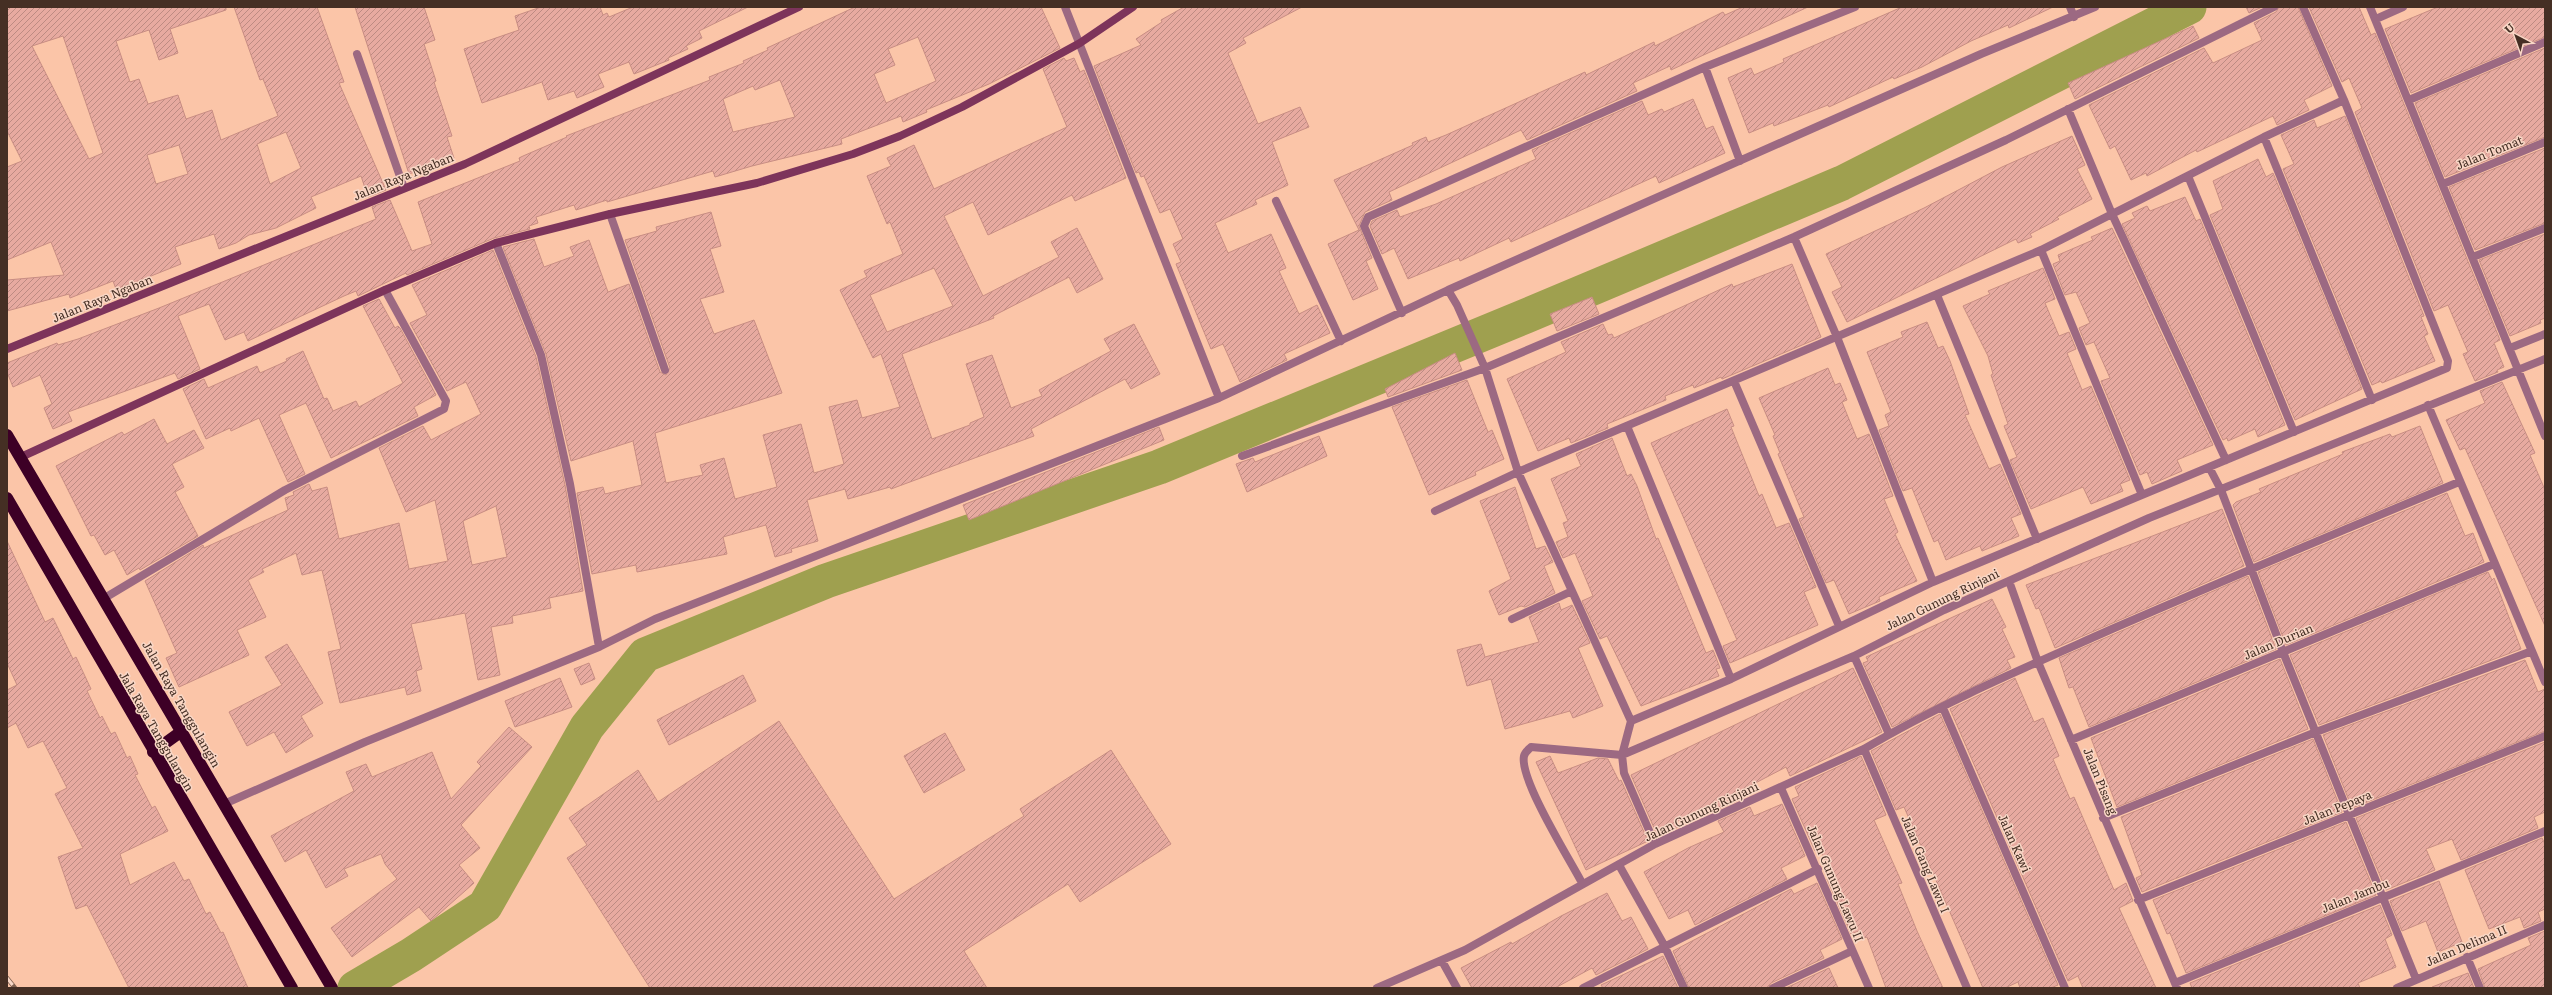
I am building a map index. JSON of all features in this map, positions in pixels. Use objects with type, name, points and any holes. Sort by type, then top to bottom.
[{"type":"highway","name":"Jalan Raya Tanggulangin","points":[[7,435],[332,988]]},
{"type":"highway","name":"Jala Raya Tanggulangin","points":[[7,498],[153,752],[292,988]]},
{"type":"highway","points":[[153,752],[182,731]]},
{"type":"street","name":"Jalan Raya Ngaban","points":[[7,349],[466,164],[799,7]]},
{"type":"street","points":[[1065,7],[1219,398]]},
{"type":"street","points":[[21,457],[385,290],[496,243],[610,214],[757,182],[853,154],[962,107],[1080,43],[1133,7]]},
{"type":"street","points":[[1402,313],[1364,226],[1368,217],[1705,67],[1855,7]]},
{"type":"street","points":[[2070,7],[2074,17]]},
{"type":"street","points":[[224,804],[364,742],[599,647],[662,616],[1219,398],[1448,290],[1981,54],[2096,7]]},
{"type":"street","points":[[1242,456],[1484,368],[1794,237],[2006,140],[2274,7]]},
{"type":"street","points":[[1631,721],[1731,679],[1933,582],[2445,370],[2448,362],[2344,100],[2303,7]]},
{"type":"street","points":[[2370,7],[2545,436]]},
{"type":"street","points":[[2376,19],[2403,7]]},
{"type":"street","points":[[2409,100],[2545,42]]},
{"type":"street","points":[[357,54],[404,188]]},
{"type":"street","points":[[1705,67],[1740,161]]},
{"type":"street","points":[[1435,511],[1518,472],[2042,250],[2264,137],[2344,100]]},
{"type":"street","points":[[2068,109],[2112,214],[2226,460]]},
{"type":"street","points":[[2264,137],[2372,400]]},
{"type":"street","name":"Jalan Tomat","points":[[2443,184],[2545,142]]},
{"type":"street","points":[[2188,176],[2294,432]]},
{"type":"street","points":[[1276,201],[1341,341]]},
{"type":"street","points":[[610,214],[665,370]]},
{"type":"street","points":[[2473,257],[2545,228]]},
{"type":"street","points":[[1794,237],[1837,337],[1933,582]]},
{"type":"street","points":[[496,243],[541,355],[570,484],[599,647]]},
{"type":"street","points":[[2042,250],[2142,495]]},
{"type":"street","points":[[103,598],[285,490],[444,409],[446,401],[385,290]]},
{"type":"street","points":[[1448,290],[1457,305],[1476,345],[1518,472],[1631,721],[1622,755],[1624,773],[1655,844]]},
{"type":"street","points":[[1937,295],[2037,539]]},
{"type":"street","points":[[2510,348],[2545,334]]},
{"type":"street","name":"Jalan Gunung Rinjani","points":[[1622,755],[1854,656],[2009,580],[2149,518],[2545,358]]},
{"type":"street","points":[[1734,381],[1840,626]]},
{"type":"street","points":[[2428,405],[2459,482],[2545,682]]},
{"type":"street","points":[[1627,426],[1731,679]]},
{"type":"street","points":[[2209,467],[2221,490],[2283,652],[2384,896],[2416,979]]},
{"type":"street","name":"Jalan Gunung Rinjani","points":[[1377,988],[1465,950],[1655,844],[1864,749],[1889,734],[2038,662],[2250,569],[2459,482]]},
{"type":"street","name":"Jalan Durian","points":[[2071,740],[2494,564]]},
{"type":"street","name":"Jalan Pisang","points":[[2009,580],[2038,662],[2138,900],[2176,985]]},
{"type":"street","points":[[1512,619],[1572,591]]},
{"type":"street","points":[[2103,818],[2316,732],[2532,651]]},
{"type":"street","points":[[1854,656],[1889,734]]},
{"type":"street","name":"Jalan Kawi","points":[[1943,708],[2065,988]]},
{"type":"street","name":"Jalan Pepaya","points":[[2138,900],[2545,736]]},
{"type":"street","points":[[1582,884],[1541,809],[1525,768],[1524,758],[1526,751],[1532,747],[1622,755]]},
{"type":"street","name":"Jalan Gang Lawu I","points":[[1864,749],[1966,988]]},
{"type":"street","name":"Jalan Gunung Lawu II","points":[[1781,788],[1818,869],[1869,988]]},
{"type":"street","name":"Jalan Jambu","points":[[2176,985],[2384,896],[2545,831]]},
{"type":"street","points":[[1619,865],[1664,946],[1684,988]]},
{"type":"street","points":[[1583,988],[1818,869]]},
{"type":"street","name":"Jalan Delima II","points":[[2398,988],[2467,957],[2545,925]]},
{"type":"street","points":[[1773,988],[1852,951]]},
{"type":"street","points":[[2467,957],[2480,988]]},
{"type":"street","points":[[1442,960],[1457,988]]},
{"type":"building","points":[[7,7],[226,7],[226,10],[170,29],[178,53],[159,60],[149,30],[116,41],[130,82],[139,79],[148,104],[178,95],[186,119],[212,110],[221,140],[278,116],[263,79],[260,80],[234,7],[317,7],[344,82],[339,83],[386,190],[368,197],[361,176],[311,197],[316,208],[276,228],[249,235],[236,243],[219,249],[214,234],[175,247],[181,264],[151,276],[116,289],[113,281],[70,298],[69,294],[7,311],[7,280],[64,275],[51,242],[7,260],[7,167],[22,161],[7,131]],"holes":[[[63,36],[103,153],[89,159],[32,46]],[[286,132],[301,168],[270,184],[257,144]],[[179,145],[188,174],[156,184],[147,155]]]},
{"type":"building","points":[[355,7],[424,7],[435,40],[424,44],[436,81],[434,82],[452,136],[447,137],[454,158],[409,174]]},
{"type":"building","points":[[541,7],[600,7],[603,15],[607,13],[609,17],[633,7],[748,7],[699,31],[702,38],[686,46],[688,49],[668,58],[669,60],[634,74],[629,62],[598,74],[604,87],[577,98],[574,91],[548,100],[542,82],[482,103],[464,49],[519,30],[515,16]]},
{"type":"building","points":[[855,7],[1041,7],[1060,48],[989,84],[926,110],[927,112],[903,122],[901,116],[841,139],[842,144],[752,166],[715,177],[713,171],[607,202],[607,200],[576,210],[574,205],[536,217],[538,223],[529,226],[530,229],[494,238],[407,275],[406,273],[358,296],[356,291],[248,341],[244,332],[225,340],[209,304],[178,316],[200,369],[178,379],[175,373],[68,412],[72,421],[53,429],[44,408],[52,404],[40,375],[13,387],[7,372],[7,363],[57,343],[58,345],[78,339],[159,308],[376,219],[372,207],[390,200],[412,251],[432,244],[418,202],[520,161],[519,158],[567,137],[566,136],[710,80],[709,77],[744,63],[743,61],[768,50],[767,48]],"holes":[[[918,37],[936,81],[886,103],[874,74],[895,65],[888,49]],[[780,80],[795,117],[733,132],[723,99],[753,86],[755,90]]]},
{"type":"building","points":[[1184,7],[1302,7],[1243,38],[1246,43],[1228,53],[1258,124],[1300,107],[1309,127],[1272,142],[1288,185],[1255,200],[1257,204],[1215,223],[1228,253],[1271,234],[1286,268],[1279,271],[1299,314],[1317,305],[1330,333],[1284,354],[1287,360],[1240,382],[1223,344],[1211,349],[1176,264],[1181,262],[1173,244],[1183,239],[1170,209],[1160,213],[1144,176],[1141,177],[1139,172],[1136,173],[1094,66],[1141,45],[1136,39],[1162,22],[1161,20]]},
{"type":"building","points":[[1743,7],[1808,7],[1671,70],[1670,66],[1633,83],[1637,91],[1527,140],[1521,130],[1389,192],[1392,200],[1365,212],[1359,226],[1372,258],[1366,261],[1378,289],[1353,300],[1328,244],[1359,230],[1334,180],[1413,145],[1412,143],[1426,137],[1428,142],[1446,135],[1585,72],[1586,75],[1654,42],[1655,46],[1723,12],[1725,15]]},
{"type":"building","points":[[1902,7],[2053,7],[2009,28],[2008,25],[1971,41],[1922,67],[1894,79],[1893,77],[1829,107],[1828,105],[1774,126],[1773,123],[1749,133],[1728,78],[1751,68],[1754,75],[1784,62],[1783,59]]},
{"type":"building","points":[[2246,7],[2262,7],[2249,13]]},
{"type":"building","points":[[2279,7],[2298,7],[2332,86],[2304,100],[2309,110],[2277,125],[2273,116],[2197,152],[2196,150],[2147,176],[2146,173],[2131,180],[2115,146],[2110,149],[2089,105],[2204,48],[2213,63],[2262,40],[2254,23],[2276,12]]},
{"type":"building","points":[[2309,7],[2359,7],[2371,35],[2375,33],[2500,340],[2494,343],[2504,367],[2497,370],[2498,372],[2475,381],[2463,354],[2468,352],[2448,305],[2434,311],[2355,112],[2362,108],[2349,78],[2342,82]]},
{"type":"building","points":[[2438,7],[2545,7],[2545,37],[2411,93],[2385,29]]},
{"type":"building","points":[[2193,26],[2199,38],[2075,99],[2068,83]]},
{"type":"building","points":[[2545,48],[2545,137],[2445,177],[2415,103]]},
{"type":"building","points":[[1064,58],[1066,61],[1074,58],[1080,72],[1084,70],[1126,178],[1075,201],[1072,195],[988,235],[973,202],[944,216],[983,296],[1059,257],[1051,242],[1077,228],[1103,279],[1077,293],[1069,277],[993,316],[994,318],[902,354],[932,439],[970,425],[970,423],[984,417],[966,364],[992,355],[1011,408],[1042,396],[1039,390],[1111,351],[1104,339],[1134,324],[1160,374],[1131,389],[1125,379],[1031,429],[1034,436],[891,489],[890,487],[848,499],[845,489],[807,500],[818,541],[791,549],[792,552],[775,557],[766,525],[723,537],[727,554],[637,572],[636,565],[592,574],[577,493],[603,487],[605,494],[642,485],[633,441],[571,461],[546,354],[503,247],[534,239],[544,267],[574,256],[570,247],[589,240],[608,292],[629,284],[660,372],[666,375],[670,368],[625,240],[657,231],[656,227],[711,212],[721,246],[710,249],[724,292],[700,299],[714,334],[754,320],[782,393],[655,433],[666,483],[703,475],[700,465],[724,458],[735,499],[777,487],[763,435],[801,424],[814,473],[844,464],[829,407],[857,400],[862,418],[900,407],[881,354],[873,358],[840,290],[867,277],[864,271],[903,254],[890,222],[887,224],[867,176],[891,166],[887,158],[914,145],[934,189],[1067,127],[1043,69]],"holes":[[[934,268],[953,306],[887,332],[870,295]]]},
{"type":"building","points":[[1693,99],[1706,129],[1713,126],[1725,153],[1659,183],[1656,176],[1511,242],[1509,238],[1460,261],[1459,258],[1408,279],[1394,248],[1382,254],[1370,226],[1372,221],[1397,210],[1400,217],[1436,204],[1536,159],[1532,150],[1642,101],[1648,115],[1662,109],[1664,112]]},
{"type":"building","points":[[2345,116],[2424,316],[2421,317],[2428,334],[2424,336],[2435,361],[2382,383],[2381,381],[2372,385],[2283,169],[2294,164],[2281,135],[2314,120],[2317,128]]},
{"type":"building","points":[[2072,136],[2085,165],[2077,169],[2092,199],[2057,217],[2059,219],[2030,234],[2032,237],[2018,243],[2016,239],[1847,322],[1832,292],[1842,287],[1826,254],[1924,208],[2002,167]]},
{"type":"building","points":[[2545,148],[2545,223],[2475,250],[2449,187]]},
{"type":"building","points":[[2258,159],[2266,177],[2273,173],[2362,389],[2295,420],[2210,215],[2223,209],[2213,181]]},
{"type":"building","points":[[2185,197],[2196,221],[2200,219],[2285,425],[2258,437],[2255,429],[2228,441],[2227,438],[2223,440],[2122,224],[2135,218],[2132,213],[2147,206],[2150,211]]},
{"type":"building","points":[[2112,228],[2213,445],[2177,460],[2182,471],[2152,484],[2147,472],[2140,475],[2101,381],[2110,378],[2094,342],[2086,345],[2079,328],[2090,323],[2076,292],[2065,295],[2053,264],[2060,261],[2058,255],[2093,240],[2091,237]]},
{"type":"building","points":[[2545,234],[2545,318],[2540,320],[2541,323],[2510,336],[2479,260]]},
{"type":"building","points":[[493,250],[536,357],[565,485],[583,591],[549,598],[551,608],[512,616],[513,623],[491,627],[500,675],[478,680],[465,613],[411,624],[422,669],[416,671],[421,691],[407,695],[405,687],[340,703],[328,652],[341,649],[322,570],[302,575],[296,553],[262,569],[264,572],[248,580],[266,617],[237,630],[249,655],[179,687],[166,658],[177,653],[145,581],[203,545],[204,548],[288,510],[285,498],[294,495],[293,492],[309,484],[312,491],[327,487],[339,539],[399,523],[409,569],[448,561],[435,500],[406,512],[379,448],[423,426],[431,440],[481,414],[466,382],[447,391],[410,323],[427,315],[412,285]],"holes":[[[496,506],[507,557],[472,565],[463,521]]]},
{"type":"building","points":[[1792,264],[1821,337],[1722,379],[1721,377],[1694,388],[1693,385],[1665,396],[1666,400],[1607,424],[1608,428],[1571,443],[1569,438],[1538,451],[1507,379],[1566,352],[1561,342],[1603,324],[1608,335],[1612,334],[1614,338],[1732,284],[1733,287]]},
{"type":"building","points":[[2043,268],[2055,299],[2045,303],[2059,336],[2069,332],[2076,349],[2067,353],[2082,390],[2091,386],[2130,480],[2120,484],[2123,491],[2091,504],[2083,487],[2031,509],[2010,460],[2017,457],[2004,426],[2008,424],[1991,375],[1993,374],[1988,356],[1963,306],[1990,294],[1988,291]]},
{"type":"building","points":[[1592,297],[1599,314],[1557,331],[1550,314]]},
{"type":"building","points":[[379,299],[395,328],[398,326],[400,328],[436,395],[414,407],[418,416],[331,458],[306,403],[279,415],[305,474],[288,482],[259,418],[231,431],[230,428],[206,439],[183,389],[204,379],[208,388],[257,366],[260,373],[287,361],[286,359],[303,351],[324,399],[327,398],[333,411],[356,401],[359,407],[403,383],[363,306]]},
{"type":"building","points":[[1927,322],[1938,348],[1943,346],[1950,361],[1969,414],[1965,415],[1989,469],[2000,464],[2021,514],[2011,518],[2019,536],[1982,551],[1980,546],[1946,560],[1938,540],[1934,542],[1912,488],[1903,491],[1879,430],[1889,426],[1885,415],[1891,412],[1867,352],[1903,337],[1901,332]]},
{"type":"building","points":[[1455,353],[1462,370],[1388,397],[1385,389]]},
{"type":"building","points":[[1828,368],[1835,385],[1840,383],[1847,400],[1842,402],[1857,439],[1869,434],[1893,496],[1884,499],[1898,532],[1895,534],[1917,581],[1879,597],[1880,601],[1849,614],[1834,580],[1826,583],[1799,519],[1804,517],[1778,454],[1780,453],[1773,436],[1775,435],[1759,398]]},
{"type":"building","points":[[1467,380],[1488,432],[1492,430],[1504,459],[1475,472],[1476,475],[1429,495],[1392,407]]},
{"type":"building","points":[[2502,382],[2535,453],[2530,455],[2545,490],[2545,626],[2465,448],[2460,450],[2446,420],[2485,403],[2480,391]]},
{"type":"building","points":[[1727,409],[1734,426],[1731,427],[1759,496],[1762,494],[1776,528],[1789,523],[1816,587],[1804,592],[1818,625],[1730,663],[1723,646],[1737,640],[1651,443]]},
{"type":"building","points":[[154,419],[167,444],[194,430],[204,448],[172,464],[184,487],[175,492],[198,536],[140,570],[139,568],[127,575],[114,550],[105,555],[94,535],[91,536],[56,466],[122,432],[124,435]]},
{"type":"building","points":[[2420,426],[2443,483],[2254,562],[2233,505],[2236,502],[2261,492],[2259,489],[2343,454],[2342,452],[2390,434],[2392,437]]},
{"type":"building","points":[[1159,427],[1164,440],[969,520],[963,505]]},
{"type":"building","points":[[1319,436],[1327,456],[1247,492],[1236,464],[1253,458],[1255,462]]},
{"type":"building","points":[[1612,438],[1627,476],[1631,474],[1637,486],[1656,539],[1658,538],[1706,653],[1713,650],[1720,668],[1716,669],[1719,676],[1641,706],[1607,636],[1600,639],[1582,601],[1593,596],[1575,553],[1563,558],[1556,542],[1568,537],[1563,523],[1568,521],[1551,479],[1581,466],[1576,454]]},
{"type":"building","points":[[1515,487],[1536,549],[1545,546],[1553,562],[1544,566],[1555,593],[1525,607],[1521,606],[1499,615],[1489,591],[1511,579],[1480,501]]},
{"type":"building","points":[[2447,493],[2465,536],[2473,533],[2484,562],[2286,645],[2258,572]]},
{"type":"building","points":[[2222,509],[2244,566],[2055,648],[2039,608],[2036,609],[2026,585]]},
{"type":"building","points":[[7,541],[45,622],[53,618],[73,659],[76,657],[91,689],[87,691],[100,718],[102,716],[111,734],[115,732],[127,758],[130,756],[138,774],[135,775],[152,808],[155,806],[168,831],[120,854],[130,885],[174,862],[184,881],[189,879],[206,914],[210,912],[221,933],[223,932],[248,988],[129,988],[87,905],[76,909],[58,857],[83,848],[55,794],[67,788],[43,741],[28,748],[16,723],[7,728],[7,690],[17,685],[7,663]]},
{"type":"building","points":[[2488,572],[2492,580],[2494,578],[2521,649],[2319,725],[2290,655]]},
{"type":"building","points":[[2248,576],[2276,649],[2089,727],[2073,687],[2069,688],[2059,658]]},
{"type":"building","points":[[1992,599],[2006,627],[2002,629],[2015,657],[2007,660],[2011,668],[1892,727],[1863,663],[1868,661],[1866,657]]},
{"type":"building","points":[[1559,603],[1561,610],[1572,605],[1590,643],[1578,648],[1603,706],[1573,718],[1570,711],[1505,729],[1491,679],[1467,686],[1457,650],[1481,644],[1485,657],[1539,642],[1529,617]]},
{"type":"building","points":[[287,644],[323,703],[301,716],[313,736],[286,753],[274,732],[247,746],[229,712],[282,685],[265,657]]},
{"type":"building","points":[[2280,659],[2308,729],[2117,807],[2091,738]]},
{"type":"building","points":[[2525,660],[2538,692],[2545,689],[2545,731],[2352,808],[2323,735]]},
{"type":"building","points":[[589,663],[595,679],[581,685],[574,669]]},
{"type":"building","points":[[1853,668],[1882,732],[1790,776],[1786,767],[1742,790],[1745,797],[1714,811],[1711,804],[1676,822],[1678,827],[1658,837],[1631,775]]},
{"type":"building","points":[[743,675],[756,701],[669,745],[657,720]]},
{"type":"building","points":[[560,678],[572,707],[515,727],[505,701]]},
{"type":"building","points":[[2015,678],[2034,722],[2043,718],[2059,756],[2053,759],[2070,799],[2074,797],[2114,890],[2126,883],[2133,901],[2119,908],[2156,988],[2083,988],[2078,976],[2068,981],[1950,709]]},
{"type":"building","points":[[1940,714],[2058,985],[2051,988],[2020,988],[2018,982],[2005,988],[1983,988],[1904,807],[1896,810],[1871,751]]},
{"type":"building","points":[[779,721],[894,899],[1024,816],[1020,809],[1111,750],[1171,844],[1080,902],[1068,884],[964,951],[987,988],[650,988],[567,858],[587,845],[569,818],[638,770],[658,802]]},
{"type":"building","points":[[509,727],[532,747],[461,825],[480,848],[459,865],[474,883],[431,921],[419,907],[352,957],[331,928],[397,879],[385,864],[381,854],[344,869],[348,876],[326,888],[306,850],[285,862],[271,836],[354,791],[346,772],[366,764],[372,777],[432,752],[451,799],[481,766],[477,762]]},
{"type":"building","points":[[945,733],[965,770],[924,793],[904,756]]},
{"type":"building","points":[[2313,739],[2342,812],[2142,892],[2136,878],[2142,875],[2121,817]]},
{"type":"building","points":[[2545,742],[2545,812],[2534,817],[2538,828],[2461,860],[2452,839],[2426,849],[2435,870],[2386,890],[2356,818]]},
{"type":"building","points":[[1550,756],[1558,773],[1598,758],[1608,759],[1619,781],[1621,780],[1648,841],[1586,870],[1536,762]]},
{"type":"building","points":[[1861,756],[1886,815],[1874,820],[1902,883],[1898,884],[1917,931],[1943,988],[1886,988],[1867,937],[1864,938],[1861,930],[1851,934],[1827,879],[1832,876],[1820,849],[1815,851],[1792,799],[1799,796],[1795,787]]},
{"type":"building","points":[[1782,804],[1805,856],[1781,868],[1787,879],[1695,925],[1688,910],[1669,919],[1644,872],[1688,848],[1724,832],[1718,821],[1750,807],[1754,816]]},
{"type":"building","points":[[2346,822],[2376,895],[2186,973],[2170,933],[2167,934],[2153,900]]},
{"type":"building","points":[[2542,838],[2545,844],[2545,909],[2538,912],[2541,921],[2524,928],[2520,917],[2489,929],[2465,870]]},
{"type":"building","points":[[2439,881],[2462,942],[2438,952],[2426,921],[2402,931],[2390,901]]},
{"type":"building","points":[[1817,883],[1842,939],[1820,950],[1824,958],[1771,983],[1768,988],[1689,988],[1673,951],[1791,889],[1794,894]]},
{"type":"building","points":[[1607,893],[1622,921],[1631,917],[1648,949],[1596,975],[1592,968],[1555,988],[1472,988],[1461,968],[1511,942],[1512,944],[1561,916]]},
{"type":"building","points":[[2380,905],[2392,935],[2385,939],[2396,967],[2358,983],[2360,988],[2192,988],[2190,983]]},
{"type":"building","points":[[2545,931],[2545,988],[2485,988],[2478,969],[2531,945],[2528,938]]},
{"type":"building","points":[[1663,956],[1678,988],[1603,988],[1601,985]]},
{"type":"building","points":[[1829,968],[1838,988],[1786,988]]},
{"type":"building","points":[[2468,973],[2474,988],[2432,988],[2432,987]]},
{"type":"waterway","points":[[355,988],[411,955],[485,906],[587,727],[645,655],[826,581],[1159,467],[1526,316],[1842,183],[2189,7]]},
{"type":"railway","points":[[7,978],[15,988]]}]
